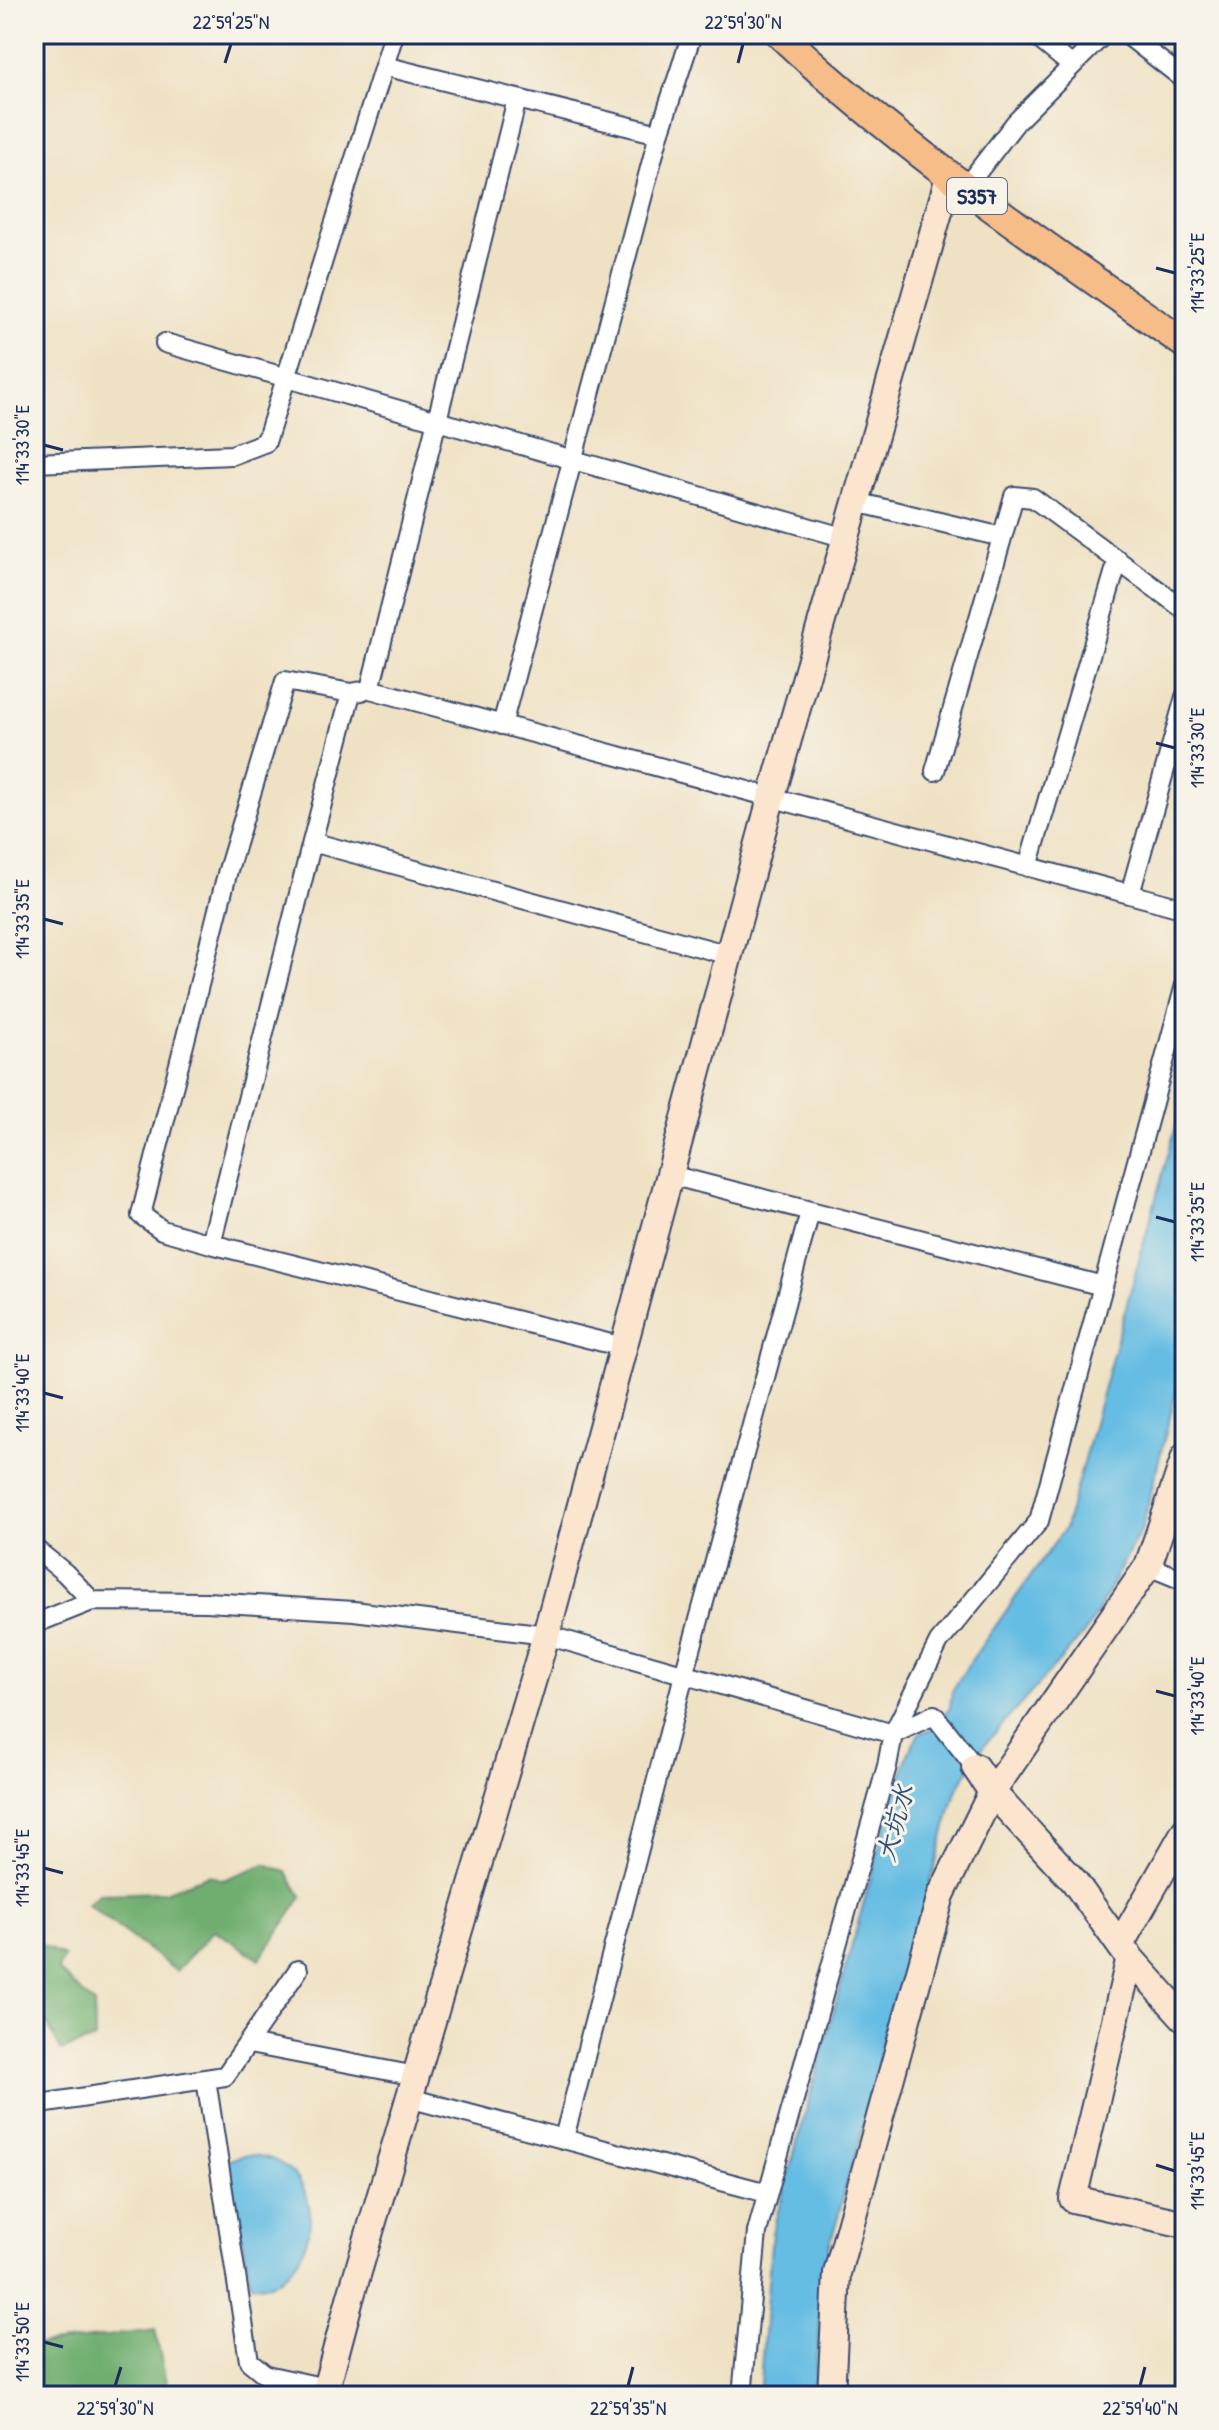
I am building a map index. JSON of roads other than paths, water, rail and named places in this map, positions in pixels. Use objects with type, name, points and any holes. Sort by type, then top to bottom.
[{"type":"main road","name":"S357","points":[[780,34],[874,117],[957,182],[1185,344]]},
{"type":"main road","points":[[325,2392],[546,1635],[729,955],[856,502],[957,182]]},
{"type":"main road","points":[[831,2396],[837,2273],[941,1895],[992,1792],[1148,1566],[1185,1457]]},
{"type":"main road","points":[[975,1767],[992,1792],[1074,1881],[1125,1951],[1185,2019]]},
{"type":"main road","points":[[1185,1831],[1125,1951],[1073,2199],[1185,2224]]},
{"type":"street","points":[[34,463],[232,455],[266,442],[394,34]]},
{"type":"street","points":[[502,725],[659,134],[692,34]]},
{"type":"street","points":[[1033,34],[1071,65]]},
{"type":"street","points":[[957,182],[1104,34]]},
{"type":"street","points":[[1126,34],[1185,80]]},
{"type":"street","points":[[384,66],[659,134]]},
{"type":"street","points":[[370,689],[517,99]]},
{"type":"street","points":[[165,343],[846,538]]},
{"type":"street","points":[[935,771],[1014,496],[1033,498],[1185,610]]},
{"type":"street","points":[[856,502],[1002,537]]},
{"type":"street","points":[[1028,867],[1118,560]]},
{"type":"street","points":[[623,1347],[211,1244],[162,1230],[141,1215],[225,885],[285,681],[351,693],[370,689],[1185,909]]},
{"type":"street","points":[[211,1244],[351,693]]},
{"type":"street","points":[[1130,894],[1185,697]]},
{"type":"street","points":[[312,842],[729,955]]},
{"type":"street","points":[[742,2396],[757,2232],[887,1766],[893,1734],[939,1642],[1039,1521],[1185,985]]},
{"type":"street","points":[[670,1175],[1103,1286]]},
{"type":"street","points":[[564,2138],[684,1675],[810,1212]]},
{"type":"street","points":[[34,1548],[65,1573],[92,1601]]},
{"type":"street","points":[[1148,1566],[1185,1581]]},
{"type":"street","points":[[34,1624],[92,1601],[207,1602],[354,1611],[546,1635],[893,1734],[934,1715],[975,1767]]},
{"type":"street","points":[[34,2105],[225,2076],[298,1970]]},
{"type":"street","points":[[249,2044],[412,2087],[564,2138],[767,2193]]},
{"type":"street","points":[[206,2079],[249,2361],[266,2375],[325,2392]]},
{"type":"water","name":"大坑水","points":[[1185,1093],[1185,1356],[1142,1528],[1088,1629],[985,1744],[956,1791],[826,2259],[813,2396],[759,2396],[772,2233],[885,1826],[909,1751],[920,1732],[932,1729],[950,1708],[952,1691],[968,1665],[1065,1528]]},
{"type":"water","points":[[245,2155],[267,2158],[284,2166],[297,2179],[306,2195],[310,2213],[309,2232],[302,2251],[286,2274],[270,2284],[251,2284],[226,2161]]}]
